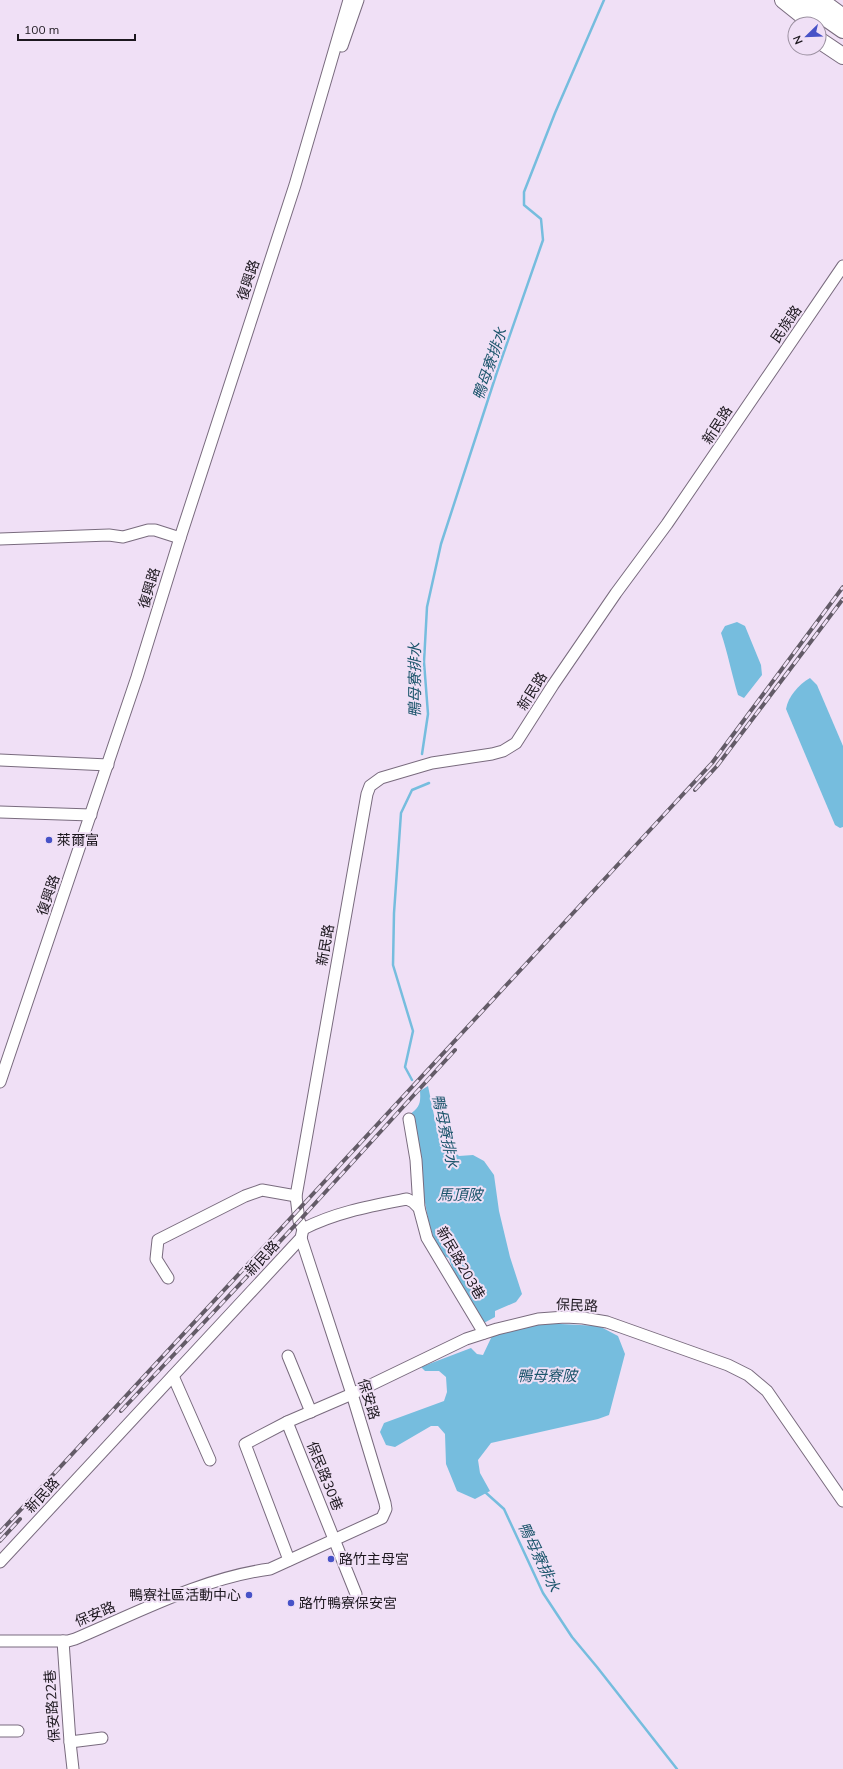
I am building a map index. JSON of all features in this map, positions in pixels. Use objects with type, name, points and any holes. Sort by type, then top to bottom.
[{"type":"highway","points":[[770,0],[789,16]]},
{"type":"highway","points":[[783,0],[804,16]]},
{"type":"highway","points":[[800,0],[843,30]]},
{"type":"highway","points":[[823,2],[843,17]]},
{"type":"highway","points":[[827,33],[843,43]]},
{"type":"highway","points":[[827,45],[843,56]]},
{"type":"street","name":"復興路","points":[[0,1082],[138,677],[180,538],[296,185],[349,0]]},
{"type":"street","name":"復興路","points":[[321,101],[347,34],[358,0]]},
{"type":"street","name":"民族路","points":[[752,398],[802,328],[843,266]]},
{"type":"street","name":"新民路","points":[[0,1562],[302,1233],[296,1196],[347,903],[367,794],[370,786],[381,778],[432,763],[492,754],[516,743],[580,645],[667,524],[752,398]]},
{"type":"street","points":[[0,539],[102,535],[123,537],[148,530],[155,530],[180,538]]},
{"type":"street","points":[[0,760],[108,765]]},
{"type":"street","points":[[0,812],[92,815]]},
{"type":"street","name":"新民路203巷","points":[[409,1120],[416,1160],[419,1208],[427,1238],[484,1333]]},
{"type":"street","points":[[168,1278],[156,1259],[158,1240],[245,1196],[262,1190],[296,1196]]},
{"type":"street","points":[[302,1233],[324,1219],[367,1207],[407,1200],[413,1202],[419,1208]]},
{"type":"street","name":"保安路","points":[[0,1640],[75,1640],[192,1590],[256,1571],[270,1569],[382,1518],[386,1509],[302,1233]]},
{"type":"street","name":"保民路","points":[[289,1560],[245,1444],[287,1422],[352,1394],[466,1339],[538,1319],[565,1317],[608,1322],[728,1365],[748,1376],[767,1391],[843,1501]]},
{"type":"street","points":[[288,1356],[311,1412]]},
{"type":"street","points":[[172,1376],[210,1460]]},
{"type":"street","name":"保民路30巷","points":[[287,1422],[334,1540]]},
{"type":"street","points":[[334,1540],[356,1594]]},
{"type":"street","name":"保安路22巷","points":[[63,1641],[73,1769]]},
{"type":"street","points":[[0,1731],[18,1731]]},
{"type":"street","points":[[70,1742],[102,1738]]},
{"type":"water","points":[[737,622],[745,626],[761,665],[762,675],[744,698],[738,695],[721,633],[725,626]]},
{"type":"water","points":[[810,678],[817,685],[843,746],[843,827],[840,828],[835,825],[786,709],[794,692],[801,684]]},
{"type":"water","name":"馬頂陂","points":[[428,1086],[440,1144],[451,1149],[459,1156],[473,1155],[484,1161],[494,1175],[499,1211],[510,1257],[522,1294],[516,1302],[495,1311],[495,1317],[482,1324],[456,1281],[449,1258],[438,1254],[428,1219],[409,1115],[419,1105],[420,1091]]},
{"type":"water","name":"鴨母寮陂","points":[[542,1323],[599,1326],[618,1336],[625,1354],[609,1415],[598,1419],[491,1443],[478,1460],[480,1473],[490,1491],[475,1499],[457,1491],[446,1464],[445,1434],[438,1426],[431,1426],[395,1447],[386,1445],[380,1432],[384,1423],[444,1401],[447,1392],[446,1377],[439,1371],[425,1371],[421,1367],[471,1348],[477,1354],[483,1355],[492,1336]]},
{"type":"waterway","name":"鴨母寮排水","points":[[422,754],[428,714],[424,662],[427,607],[441,544],[497,372],[543,240],[541,219],[524,205],[524,192],[555,113],[604,0]]},
{"type":"waterway","name":"鴨母寮排水","points":[[412,1080],[405,1067],[413,1031],[393,965],[394,913],[401,813],[412,790],[429,783]]},
{"type":"waterway","name":"鴨母寮排水","points":[[485,1492],[504,1509],[543,1593],[572,1637],[677,1769]]},
{"type":"railway","points":[[0,1532],[712,763],[843,587]]},
{"type":"railway","points":[[695,790],[717,766],[843,599]]},
{"type":"railway","points":[[121,1411],[299,1221],[455,1050]]},
{"type":"railway","points":[[0,1541],[20,1519]]},
{"type":"place","name":"萊爾富","points":[[49,840]]},
{"type":"place","name":"路竹主母宮","points":[[331,1559]]},
{"type":"place","name":"鴨寮社區活動中心","points":[[249,1595]]},
{"type":"place","name":"路竹鴨寮保安宮","points":[[291,1603]]}]
